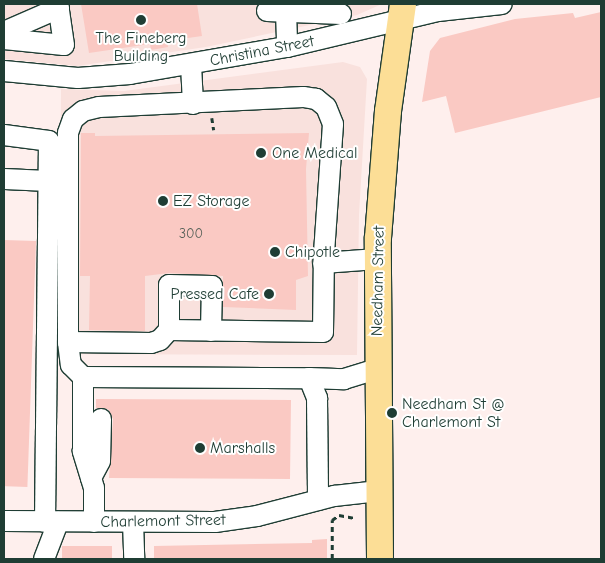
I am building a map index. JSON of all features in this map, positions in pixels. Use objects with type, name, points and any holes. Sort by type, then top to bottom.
[{"type":"main road","name":"Needham Street","points":[[380,559],[377,267],[385,135],[401,12]]},
{"type":"street","name":"Christina Street","points":[[4,71],[84,78],[191,65],[287,47],[401,12],[438,11],[502,4]]},
{"type":"street","points":[[4,32],[59,6],[64,45],[4,39]]},
{"type":"street","points":[[287,47],[276,12],[341,14]]},
{"type":"street","points":[[191,65],[203,108]]},
{"type":"street","points":[[169,330],[323,332],[323,268],[333,124],[326,107],[316,99],[303,97],[203,108],[92,108],[78,113],[70,122],[68,342],[72,367],[84,377],[309,378],[344,380],[377,369]]},
{"type":"street","points":[[4,135],[49,140],[48,241],[52,522],[44,559]]},
{"type":"street","points":[[4,180],[48,181]]},
{"type":"street","points":[[323,268],[377,267]]},
{"type":"street","points":[[68,342],[151,343],[160,340],[169,330],[169,285],[212,286],[212,331]]},
{"type":"street","points":[[84,377],[83,451],[91,478],[94,522]]},
{"type":"street","points":[[309,378],[317,398],[318,500]]},
{"type":"street","points":[[91,478],[100,461],[101,419]]},
{"type":"street","name":"Charlemont Street","points":[[4,521],[133,522],[233,520],[318,500],[379,491]]},
{"type":"street","points":[[133,522],[134,559]]},
{"type":"path","points":[[203,108],[214,130]]},
{"type":"path","points":[[332,559],[332,520],[339,515],[355,518]]},
{"type":"shaded area","points":[[4,4],[382,4],[357,15],[206,47],[77,66],[4,59]]},
{"type":"shaded area","points":[[343,62],[360,67],[367,79],[359,215],[357,355],[60,354],[61,89],[124,91]]},
{"type":"building","name":"The Fineberg Building","points":[[81,4],[197,4],[202,36],[167,41],[168,47],[151,50],[150,44],[89,53]]},
{"type":"building","points":[[601,12],[601,97],[455,133],[446,96],[422,102],[430,51],[440,38],[515,19],[573,13],[575,18]]},
{"type":"building","points":[[81,133],[95,133],[95,136],[309,133],[306,169],[308,276],[296,280],[296,310],[223,307],[223,276],[169,273],[145,276],[145,331],[89,330],[90,276],[80,276]]},
{"type":"building","points":[[4,240],[36,241],[27,487],[4,486]]},
{"type":"building","name":"Marshalls","points":[[96,399],[291,400],[290,479],[109,478],[113,419],[108,409],[96,408]]},
{"type":"building","points":[[327,539],[327,559],[154,559],[154,546],[312,543],[312,540]]},
{"type":"building","points":[[62,546],[112,546],[112,559],[62,559]]},
{"type":"place","name":"The Fineberg Building","points":[[141,20]]},
{"type":"place","name":"One Medical","points":[[261,153]]},
{"type":"place","name":"EZ Storage","points":[[163,201]]},
{"type":"place","name":"Chipotle","points":[[275,252]]},
{"type":"place","name":"Pressed Cafe","points":[[269,294]]},
{"type":"place","name":"Needham St @ Charlemont St","points":[[392,413]]},
{"type":"place","name":"Marshalls","points":[[200,448]]}]
